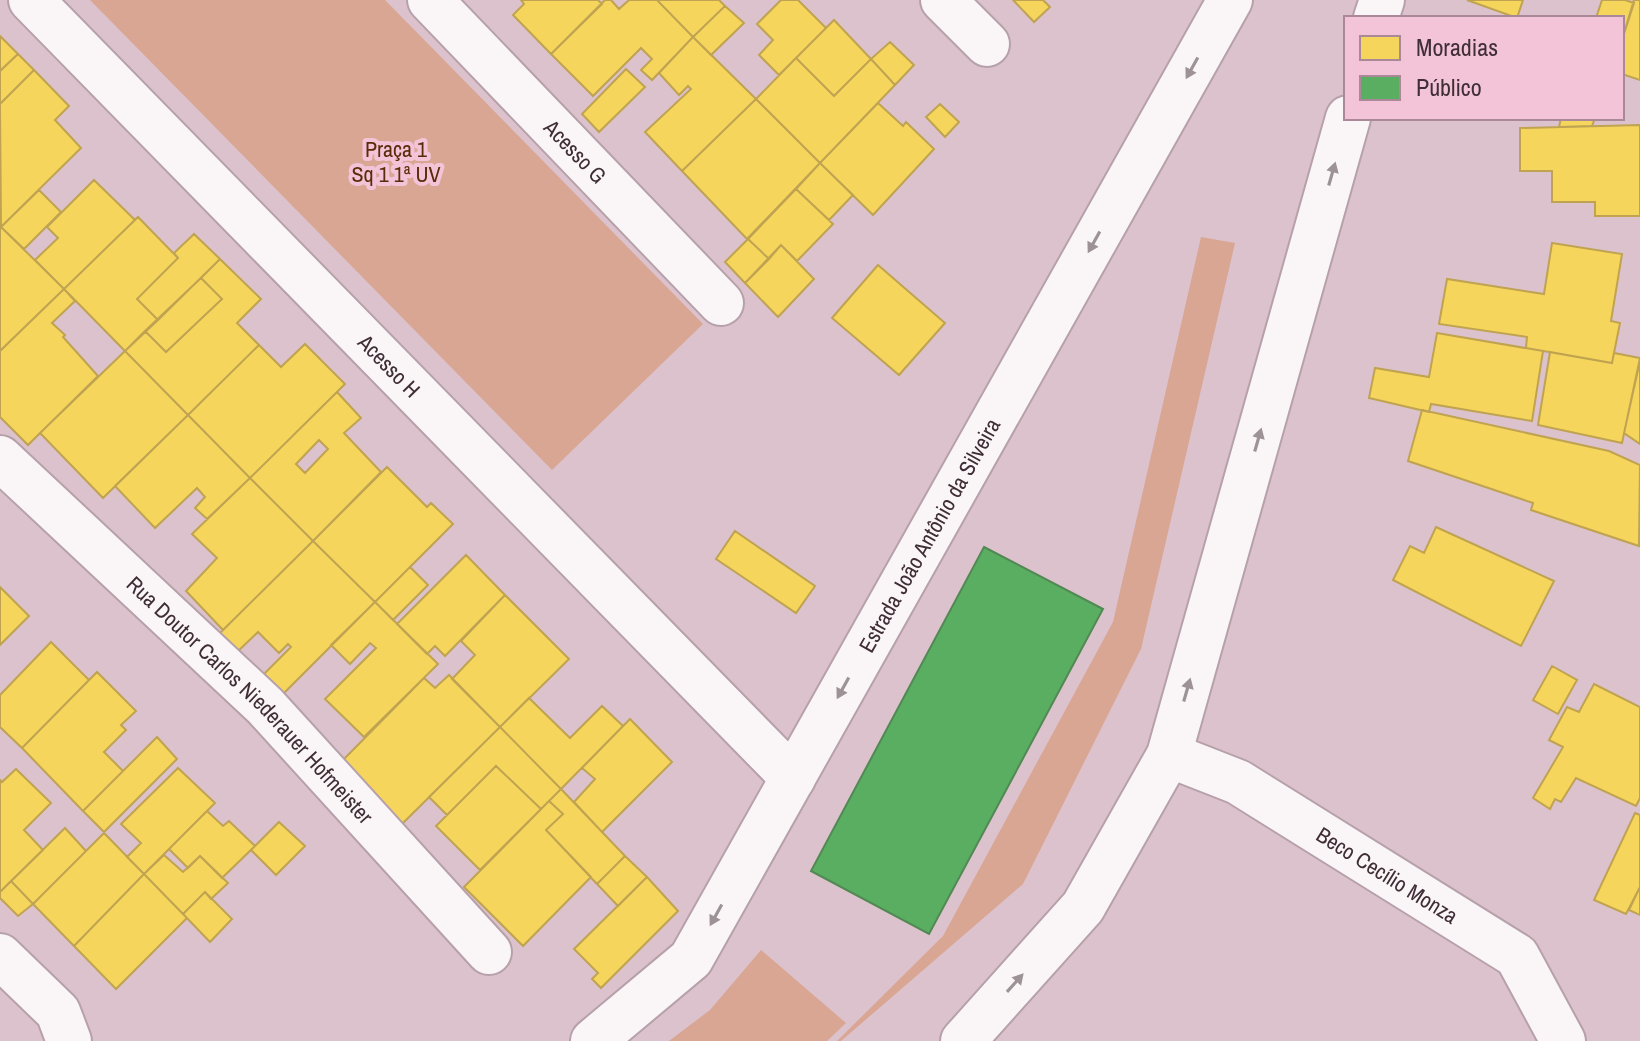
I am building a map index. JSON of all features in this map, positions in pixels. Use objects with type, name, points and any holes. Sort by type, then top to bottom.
[{"type":"street","name":"Acesso H","points":[[31,0],[793,778]]},
{"type":"street","name":"Acesso G","points":[[430,0],[721,303]]},
{"type":"street","points":[[943,0],[987,44]]},
{"type":"street","name":"Estrada João Antônio da Silveira","points":[[593,1041],[691,959],[1230,0]]},
{"type":"street","points":[[963,1041],[1083,907],[1169,755],[1347,120]]},
{"type":"street","name":"Rua Doutor Carlos Niederauer Hofmeister","points":[[0,458],[265,706],[489,952]]},
{"type":"street","name":"Beco Cecílio Monza","points":[[1169,755],[1238,782],[1517,956],[1563,1041]]},
{"type":"street","points":[[0,956],[58,1012],[69,1041]]},
{"type":"green space","name":"Praça 1 Sq 1 1ª UV","points":[[90,0],[385,0],[703,324],[552,470]]},
{"type":"green space","points":[[1201,237],[1235,243],[1141,649],[1023,884],[841,1041],[837,1041],[943,936],[1113,622]]},
{"type":"green space","points":[[761,950],[846,1023],[827,1041],[669,1041],[710,1010]]},
{"type":"building: Moradias","points":[[521,0],[598,0],[602,4],[551,54],[513,15],[524,4]]},
{"type":"building: Moradias","points":[[605,0],[611,0],[619,9],[629,0],[657,0],[693,37],[652,80],[641,70],[652,59],[641,48],[593,96],[551,54]]},
{"type":"building: Moradias","points":[[657,0],[719,0],[725,6],[693,37]]},
{"type":"building: Moradias","points":[[781,0],[798,0],[826,28],[779,75],[759,55],[773,40],[757,24]]},
{"type":"building: Moradias","points":[[1013,0],[1043,0],[1050,7],[1034,22]]},
{"type":"building: Moradias","points":[[1467,0],[1523,0],[1518,16]]},
{"type":"building: Moradias","points":[[1602,0],[1634,3],[1624,34],[1624,16],[1597,16]]},
{"type":"building: Moradias","points":[[1634,0],[1640,0],[1640,80],[1624,75],[1624,33]]},
{"type":"building: Moradias","points":[[725,6],[744,23],[711,55],[693,37]]},
{"type":"building: Moradias","points":[[834,20],[871,59],[834,96],[796,58]]},
{"type":"building: Moradias","points":[[0,36],[18,54],[0,71]]},
{"type":"building: Moradias","points":[[693,37],[756,99],[682,171],[645,132],[691,89],[688,86],[679,95],[659,73]]},
{"type":"building: Moradias","points":[[890,42],[914,65],[895,85],[871,59]]},
{"type":"building: Moradias","points":[[18,54],[34,70],[0,104],[0,71]]},
{"type":"building: Moradias","points":[[796,58],[834,96],[871,59],[895,85],[820,163],[756,99]]},
{"type":"building: Moradias","points":[[626,69],[645,87],[599,132],[582,114]]},
{"type":"building: Moradias","points":[[34,70],[69,106],[55,120],[81,148],[1,227],[0,104]]},
{"type":"building: Moradias","points":[[756,99],[820,163],[747,239],[682,171]]},
{"type":"building: Moradias","points":[[878,103],[903,126],[906,122],[934,149],[873,215],[820,163]]},
{"type":"building: Moradias","points":[[940,104],[959,122],[945,137],[926,117]]},
{"type":"building: Moradias","points":[[1561,120],[1594,120],[1592,126],[1559,127]]},
{"type":"building: Moradias","points":[[1640,125],[1640,216],[1595,216],[1595,202],[1552,202],[1552,171],[1520,171],[1520,128]]},
{"type":"building: Moradias","points":[[820,163],[853,195],[829,220],[796,189]]},
{"type":"building: Moradias","points":[[94,180],[135,220],[64,289],[35,260],[58,238],[47,227]]},
{"type":"building: Moradias","points":[[796,189],[833,224],[797,261],[781,245],[769,259],[748,239]]},
{"type":"building: Moradias","points":[[39,190],[61,212],[24,249],[1,227]]},
{"type":"building: Moradias","points":[[138,217],[178,258],[137,299],[158,320],[125,351],[64,289]]},
{"type":"building: Moradias","points":[[0,227],[64,289],[0,351]]},
{"type":"building: Moradias","points":[[194,234],[220,259],[158,320],[137,299],[178,258],[174,253]]},
{"type":"building: Moradias","points":[[748,239],[769,259],[745,283],[725,262]]},
{"type":"building: Moradias","points":[[1552,243],[1622,254],[1611,321],[1620,323],[1612,363],[1526,348],[1527,337],[1439,324],[1447,279],[1544,294]]},
{"type":"building: Moradias","points":[[781,245],[814,279],[778,317],[745,283]]},
{"type":"building: Moradias","points":[[220,259],[261,299],[237,323],[259,345],[188,415],[125,351],[145,331],[166,352],[222,299],[201,278]]},
{"type":"building: Moradias","points":[[878,265],[945,323],[899,375],[832,318]]},
{"type":"building: Moradias","points":[[201,278],[222,299],[166,352],[145,331]]},
{"type":"building: Moradias","points":[[64,289],[75,301],[52,323],[98,376],[28,445],[0,417],[0,351]]},
{"type":"building: Moradias","points":[[1437,333],[1543,351],[1532,421],[1431,404],[1429,412],[1369,398],[1375,368],[1429,377]]},
{"type":"building: Moradias","points":[[305,344],[345,384],[250,478],[188,415],[259,345],[281,367]]},
{"type":"building: Moradias","points":[[125,351],[188,415],[103,498],[40,433]]},
{"type":"building: Moradias","points":[[1550,352],[1612,363],[1614,353],[1640,358],[1622,443],[1538,425]]},
{"type":"building: Moradias","points":[[1640,361],[1640,444],[1624,433]]},
{"type":"building: Moradias","points":[[337,392],[361,418],[344,433],[381,472],[313,541],[250,478]],"holes":[[[319,440],[328,449],[305,473],[296,464]]]},
{"type":"building: Moradias","points":[[1422,410],[1609,451],[1640,465],[1639,546],[1531,510],[1533,503],[1408,461]]},
{"type":"building: Moradias","points":[[188,415],[250,478],[207,519],[195,508],[205,497],[197,488],[155,528],[115,486]]},
{"type":"building: Moradias","points":[[387,467],[427,507],[431,503],[453,524],[375,602],[313,541]]},
{"type":"building: Moradias","points":[[250,478],[313,541],[223,630],[186,591],[217,558],[192,534]]},
{"type":"building: Moradias","points":[[1436,527],[1554,581],[1521,646],[1393,580],[1410,546],[1424,553]]},
{"type":"building: Moradias","points":[[735,531],[815,586],[796,613],[716,559]]},
{"type":"building: Moradias","points":[[313,541],[375,602],[279,698],[259,679],[291,647],[288,644],[279,653],[258,632],[235,654],[217,636]]},
{"type":"building: Moradias","points":[[466,555],[505,595],[445,656],[435,646],[427,654],[397,624]]},
{"type":"building: Moradias","points":[[410,567],[428,585],[393,620],[375,602]]},
{"type":"building: Moradias","points":[[0,587],[29,616],[0,645]]},
{"type":"building: Moradias","points":[[505,595],[569,659],[500,727],[452,679],[475,655],[461,641]]},
{"type":"building: Moradias","points":[[375,602],[438,664],[364,737],[325,699],[376,648],[370,643],[350,664],[331,645]]},
{"type":"building: Moradias","points":[[51,642],[89,680],[22,748],[0,727],[0,695]]},
{"type":"building: Moradias","points":[[1552,666],[1577,680],[1558,714],[1533,700]]},
{"type":"building: Moradias","points":[[97,672],[136,711],[121,725],[126,730],[104,752],[123,771],[83,811],[22,748]]},
{"type":"building: Moradias","points":[[449,675],[500,727],[402,824],[341,762],[424,678],[435,688]]},
{"type":"building: Moradias","points":[[1594,684],[1640,707],[1640,798],[1636,806],[1576,778],[1561,802],[1555,799],[1550,809],[1533,798],[1563,747],[1549,740],[1567,707],[1579,712]]},
{"type":"building: Moradias","points":[[529,698],[570,738],[602,706],[623,726],[561,789],[500,727]]},
{"type":"building: Moradias","points":[[630,719],[672,762],[602,832],[574,802],[595,779],[582,768]]},
{"type":"building: Moradias","points":[[500,727],[561,789],[541,809],[496,766],[447,815],[429,797]]},
{"type":"building: Moradias","points":[[157,737],[177,759],[104,832],[83,811]]},
{"type":"building: Moradias","points":[[496,766],[541,809],[480,870],[436,826]]},
{"type":"building: Moradias","points":[[178,768],[215,803],[144,874],[127,857],[141,843],[121,824]]},
{"type":"building: Moradias","points":[[16,769],[51,803],[24,830],[43,850],[1,891],[0,780],[2,782]]},
{"type":"building: Moradias","points":[[561,789],[625,856],[597,884],[546,830],[563,814],[549,801]]},
{"type":"building: Moradias","points":[[549,801],[563,814],[546,830],[591,877],[523,946],[464,887]]},
{"type":"building: Moradias","points":[[207,811],[223,826],[229,821],[255,846],[222,878],[200,856],[188,868],[169,849]]},
{"type":"building: Moradias","points":[[1635,813],[1640,815],[1640,887],[1626,914],[1594,900]]},
{"type":"building: Moradias","points":[[279,822],[305,846],[276,875],[251,850]]},
{"type":"building: Moradias","points":[[65,828],[86,851],[33,904],[11,881]]},
{"type":"building: Moradias","points":[[104,833],[144,874],[74,946],[33,904]]},
{"type":"building: Moradias","points":[[164,855],[183,872],[200,856],[228,883],[211,899],[205,892],[183,914],[144,874]]},
{"type":"building: Moradias","points":[[625,856],[647,877],[618,906],[597,884]]},
{"type":"building: Moradias","points":[[144,874],[187,918],[116,989],[74,946]]},
{"type":"building: Moradias","points":[[647,877],[678,911],[601,988],[592,979],[598,973],[574,949]]},
{"type":"building: Moradias","points":[[11,881],[33,904],[18,916],[0,898],[0,892]]},
{"type":"building: Moradias","points":[[1640,887],[1640,915],[1629,910]]},
{"type":"building: Moradias","points":[[205,892],[232,919],[210,942],[183,914]]},
{"type":"building: Público","points":[[984,547],[1103,609],[929,934],[811,871]]}]
